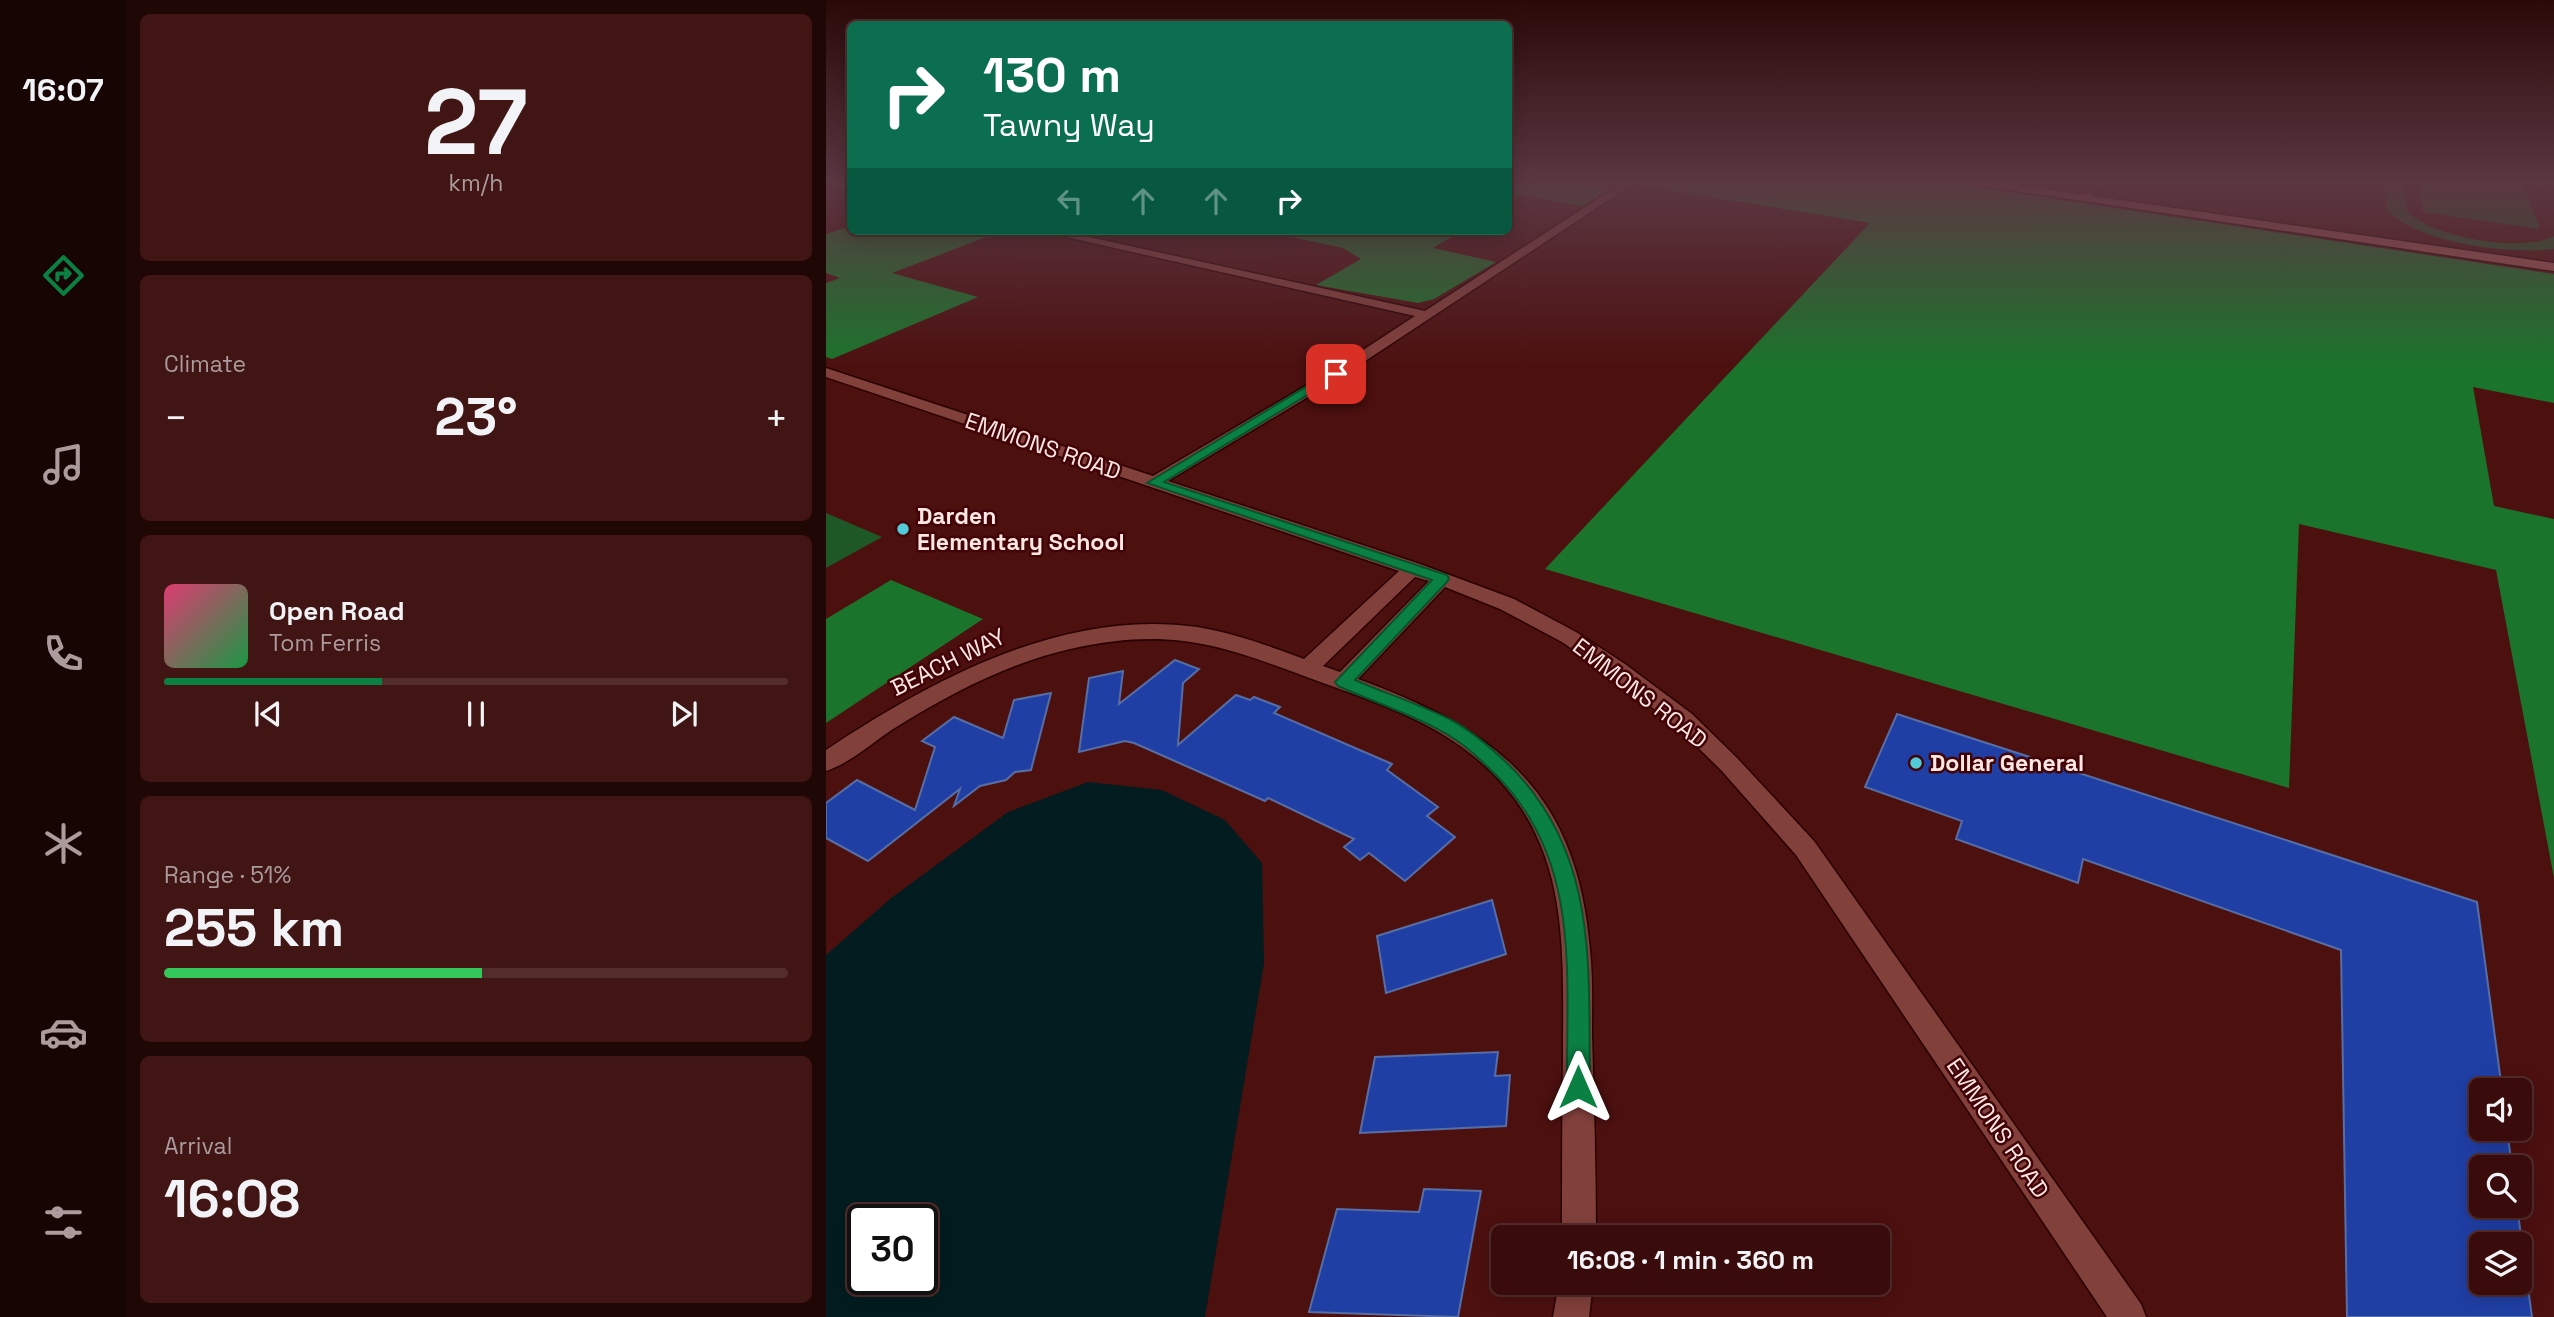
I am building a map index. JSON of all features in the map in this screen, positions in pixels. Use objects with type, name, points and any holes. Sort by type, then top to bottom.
[{"type":"street","points":[[1103,243],[1427,315]]},
{"type":"street","points":[[1153,483],[1336,374],[1537,243]]},
{"type":"street","points":[[2395,243],[2554,267]]},
{"type":"street","name":"EMMONS ROAD","points":[[826,372],[1413,568],[1507,604],[1579,644],[1617,669],[1684,720],[1729,764],[1805,848],[2128,1317]]},
{"type":"street","points":[[1307,669],[1413,568]]},
{"type":"street","points":[[1343,682],[1442,579]]},
{"type":"street","name":"BEACH WAY","points":[[826,762],[910,706],[952,684],[1028,652],[1110,635],[1181,633],[1231,642],[1343,682],[1446,726],[1478,747],[1517,784],[1550,834],[1563,865],[1573,913],[1577,953],[1579,1225]]},
{"type":"street","points":[[1571,1317],[1574,1295]]},
{"type":"green space","points":[[826,243],[969,243],[892,273],[978,297],[832,359],[826,357],[826,283],[840,278],[826,273]]},
{"type":"green space","points":[[1322,243],[1440,243],[1433,248],[1496,262],[1434,299],[1418,303],[1316,285],[1361,259],[1343,248]]},
{"type":"green space","points":[[1851,243],[2351,243],[2554,274],[2554,403],[2473,387],[2494,506],[2554,519],[2554,878],[2496,570],[2299,524],[2289,788],[1545,569]]},
{"type":"green space","points":[[2463,243],[2554,243],[2554,249],[2513,250]]},
{"type":"green space","points":[[826,513],[882,537],[826,568]]},
{"type":"green space","points":[[891,580],[983,619],[826,723],[826,619]]},
{"type":"water","points":[[1088,782],[1162,790],[1225,820],[1262,863],[1264,963],[1205,1317],[826,1317],[826,955],[890,899],[1008,812]]},
{"type":"building","points":[[1175,660],[1199,669],[1183,683],[1178,745],[1236,695],[1250,700],[1254,697],[1280,707],[1274,713],[1392,764],[1387,770],[1438,807],[1427,816],[1455,837],[1405,881],[1369,853],[1360,860],[1344,847],[1354,839],[1268,798],[1265,801],[1134,743],[1125,741],[1079,752],[1089,678],[1123,671],[1119,704]]},
{"type":"building","points":[[1051,693],[1031,770],[1015,772],[1006,780],[980,786],[954,806],[960,789],[868,861],[826,838],[826,803],[857,780],[915,810],[935,747],[922,741],[954,717],[1003,738],[1014,700]]},
{"type":"building","points":[[1897,714],[2477,902],[2500,1078],[2469,1078],[2469,1141],[2509,1141],[2510,1155],[2469,1155],[2469,1218],[2519,1218],[2521,1232],[2469,1232],[2469,1295],[2529,1295],[2532,1317],[2347,1317],[2341,950],[2083,859],[2078,883],[1956,839],[1962,821],[1865,787]]},
{"type":"building","points":[[1492,900],[1506,954],[1386,993],[1377,936]]},
{"type":"building","points":[[1498,1052],[1495,1076],[1510,1075],[1506,1126],[1360,1133],[1375,1057]]},
{"type":"building","points":[[1424,1189],[1481,1191],[1458,1317],[1309,1312],[1337,1209],[1419,1212]]},
{"type":"place","name":"Darden Elementary School","points":[[903,529]]},
{"type":"place","name":"Dollar General","points":[[1916,763]]},
{"type":"route","points":[[1336,374],[1153,483],[1442,579],[1343,682],[1446,726],[1478,747],[1517,784],[1540,816],[1563,865],[1573,913],[1577,953],[1578,1087]]}]
